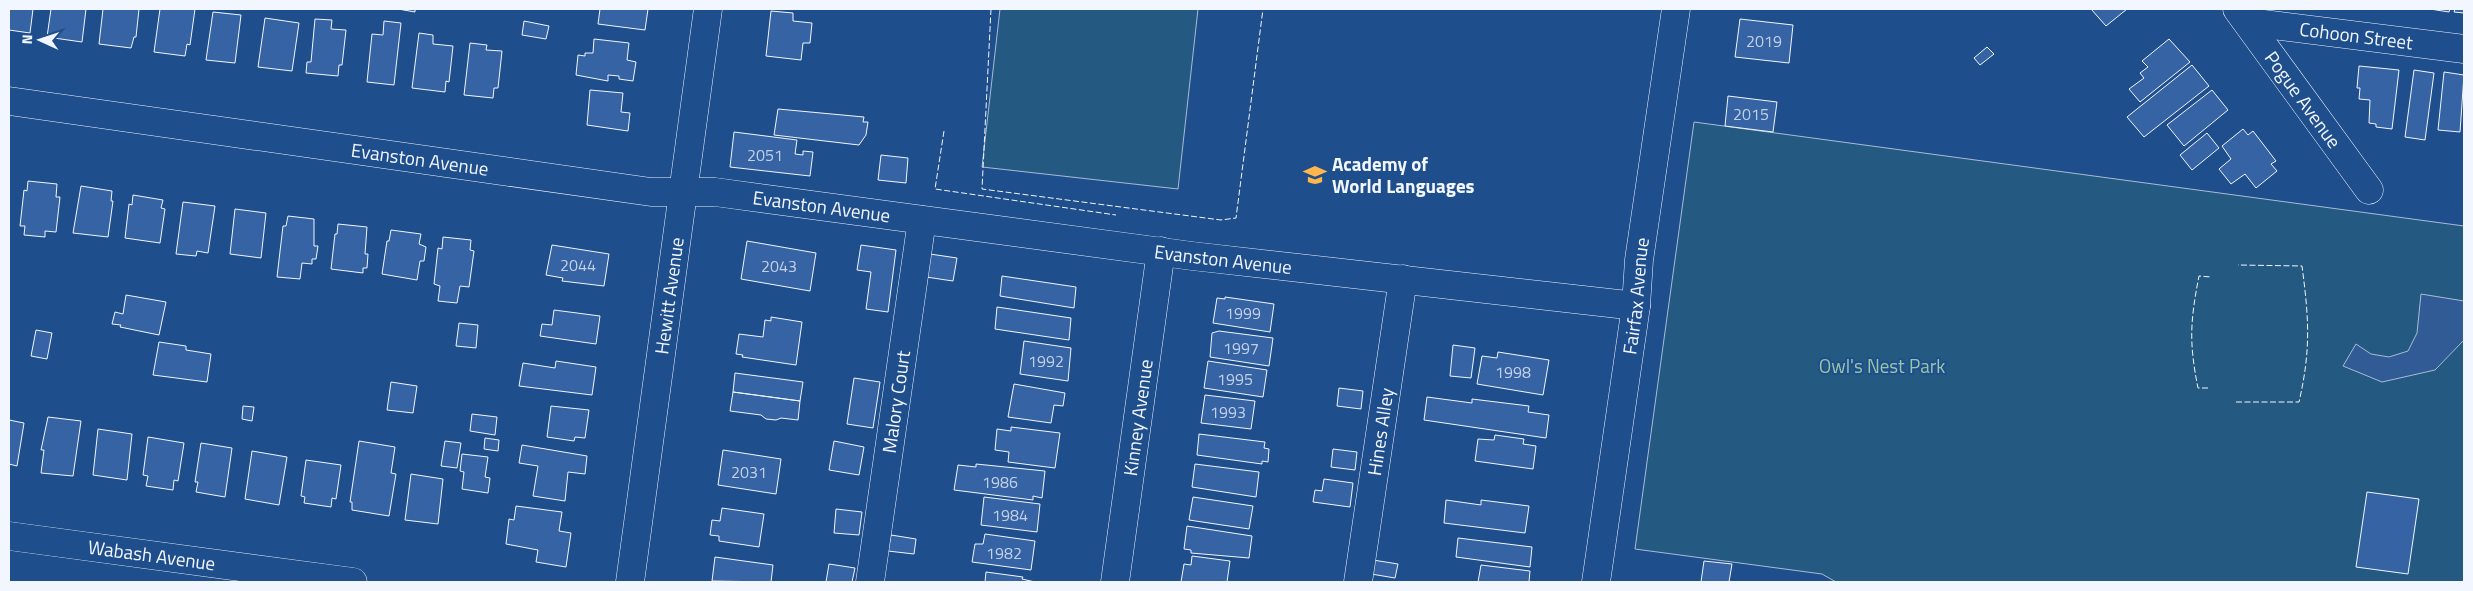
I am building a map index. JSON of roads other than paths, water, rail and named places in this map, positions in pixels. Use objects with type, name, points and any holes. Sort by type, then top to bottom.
[{"type":"street","name":"Hewitt Avenue","points":[[630,582],[708,9]]},
{"type":"street","name":"Fairfax Avenue","points":[[1596,582],[1636,306],[1638,260],[1676,9]]},
{"type":"street","name":"Cohoon Street","points":[[2242,16],[2464,49]]},
{"type":"street","name":"Pogue Avenue","points":[[2242,16],[2369,190]]},
{"type":"street","name":"Evanston Avenue","points":[[9,101],[651,192],[715,192],[1161,252],[1636,306]]},
{"type":"street","name":"Malory Court","points":[[870,582],[922,220]]},
{"type":"street","name":"Kinney Avenue","points":[[1115,582],[1161,252]]},
{"type":"street","name":"Hines Alley","points":[[1358,582],[1403,279]]},
{"type":"street","name":"Wabash Avenue","points":[[9,536],[352,582]]},
{"type":"place","name":"Academy of World Languages","points":[[1315,175]]},
{"type":"park label","name":"Owl's Nest Park","points":[[1882,366]]}]
